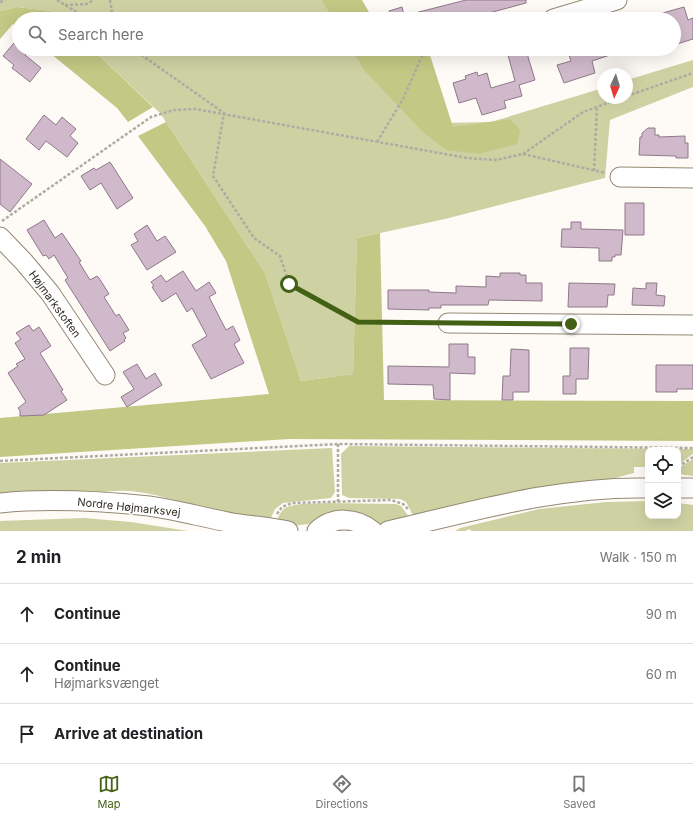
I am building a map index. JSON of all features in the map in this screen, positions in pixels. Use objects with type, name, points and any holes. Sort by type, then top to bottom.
[{"type":"street","points":[[576,12],[618,0]]},
{"type":"street","points":[[620,177],[693,178]]},
{"type":"street","name":"Højmarkstoften","points":[[0,237],[24,262],[50,293],[105,375]]},
{"type":"street","points":[[448,323],[693,325]]},
{"type":"street","points":[[388,531],[547,495],[589,490],[645,488]]},
{"type":"street","points":[[681,488],[693,488]]},
{"type":"street","name":"Nordre Højmarksvej","points":[[0,503],[20,501],[100,502],[150,506],[194,514],[241,527],[288,531]]},
{"type":"street","points":[[430,531],[471,512]]},
{"type":"street","points":[[316,531],[329,523],[339,520],[349,520],[367,526],[372,531]]},
{"type":"path","points":[[0,2],[5,0]]},
{"type":"path","points":[[57,0],[76,12]]},
{"type":"path","points":[[65,5],[87,4],[94,0]]},
{"type":"path","points":[[110,0],[112,12]]},
{"type":"path","points":[[144,56],[224,113]]},
{"type":"path","points":[[377,142],[403,99],[422,56]]},
{"type":"path","points":[[633,94],[693,73]]},
{"type":"path","points":[[0,223],[151,117],[174,110],[195,109],[224,113],[467,158],[496,160],[523,154],[583,112],[605,104]]},
{"type":"path","points":[[594,171],[597,107]]},
{"type":"path","points":[[224,113],[213,176],[254,238],[280,256],[289,284],[358,322],[448,323]]},
{"type":"path","points":[[523,154],[620,177]]},
{"type":"path","points":[[0,461],[338,444],[693,448]]},
{"type":"path","points":[[338,444],[338,502]]},
{"type":"path","points":[[681,466],[693,457]]},
{"type":"green space","points":[[0,0],[334,0],[342,12],[53,12],[17,7],[0,11]]},
{"type":"green space","points":[[322,0],[362,0],[369,12],[329,12]]},
{"type":"green space","points":[[17,7],[53,12],[12,12],[12,25],[0,39],[0,11]]},
{"type":"green space","points":[[54,56],[99,56],[153,107],[128,122],[117,108]]},
{"type":"green space","points":[[99,56],[372,56],[439,123],[491,122],[597,90],[597,104],[633,104],[633,78],[693,60],[693,87],[610,120],[605,178],[445,219],[357,238],[353,374],[301,381],[265,273],[160,113]]},
{"type":"green space","points":[[355,56],[430,56],[453,127],[510,119],[520,130],[517,144],[479,154],[446,150],[423,132],[365,71]]},
{"type":"green space","points":[[166,122],[265,273],[301,381],[353,374],[357,238],[380,233],[384,400],[693,401],[693,441],[289,439],[0,457],[0,418],[269,394],[226,261],[205,226],[138,136]]},
{"type":"green space","points":[[349,446],[645,449],[645,467],[634,467],[634,473],[604,481],[541,487],[415,519],[406,502],[400,499],[349,498],[342,495],[341,454]]},
{"type":"green space","points":[[332,448],[335,492],[331,498],[283,503],[275,509],[269,522],[146,493],[112,491],[100,493],[0,494],[0,463]]},
{"type":"green space","points":[[681,449],[693,449],[693,454],[681,463]]},
{"type":"green space","points":[[693,459],[693,476],[681,474],[681,467]]},
{"type":"green space","points":[[645,501],[645,519],[681,519],[681,503],[693,505],[693,531],[471,531],[470,529],[465,531],[455,531],[460,528],[539,509],[606,502]]},
{"type":"green space","points":[[328,503],[396,504],[401,506],[410,518],[382,525],[372,522],[323,518],[309,524],[292,526],[276,522],[284,509],[293,505]]},
{"type":"green space","points":[[84,518],[131,522],[188,531],[0,531],[0,521]]},
{"type":"building","points":[[466,0],[526,0],[526,3],[493,12],[419,12]]},
{"type":"building","points":[[402,7],[403,12],[389,12]]},
{"type":"building","points":[[684,7],[688,20],[693,18],[693,39],[681,43],[681,12],[666,12]]},
{"type":"building","points":[[12,45],[12,56],[26,56],[41,68],[30,82],[12,68],[14,65],[3,56]]},
{"type":"building","points":[[508,56],[528,56],[535,80],[519,85],[522,96],[504,101],[506,108],[482,115],[476,98],[459,103],[453,83],[466,79],[465,76],[477,72],[478,76],[487,73],[491,88],[515,81]]},
{"type":"building","points":[[569,56],[607,56],[592,61],[595,73],[564,83],[557,65],[571,61]]},
{"type":"building","points":[[44,115],[56,125],[62,117],[76,129],[70,136],[78,143],[67,157],[46,141],[39,150],[26,139]]},
{"type":"building","points":[[648,128],[655,128],[655,135],[659,135],[659,137],[685,136],[685,143],[688,143],[688,158],[676,158],[676,156],[639,155],[640,137],[642,137],[642,133]]},
{"type":"building","points":[[0,159],[32,184],[10,212],[0,204]]},
{"type":"building","points":[[110,162],[133,198],[117,209],[101,183],[90,190],[81,176],[94,168],[96,170]]},
{"type":"building","points":[[625,203],[644,203],[644,235],[625,235]]},
{"type":"building","points":[[44,220],[55,238],[62,233],[81,261],[79,262],[90,280],[97,276],[99,278],[109,294],[104,297],[116,316],[119,314],[129,330],[123,333],[126,338],[124,340],[125,341],[110,351],[65,280],[68,278],[54,255],[49,259],[46,255],[43,256],[27,230]]},
{"type":"building","points":[[571,222],[581,222],[581,229],[623,230],[621,255],[615,255],[615,257],[612,257],[612,261],[599,261],[599,248],[561,247],[562,229],[571,229]]},
{"type":"building","points":[[147,225],[157,241],[165,236],[176,252],[147,270],[131,245],[138,241],[134,234]]},
{"type":"building","points":[[183,271],[196,291],[209,282],[216,293],[209,297],[226,330],[233,326],[240,340],[234,344],[244,363],[211,379],[192,345],[207,336],[192,308],[187,312],[176,293],[162,302],[152,287],[154,286],[151,282],[161,275],[166,282]]},
{"type":"building","points":[[500,273],[520,273],[520,275],[526,275],[526,283],[542,283],[542,301],[489,300],[488,305],[441,305],[441,308],[429,308],[429,310],[388,309],[388,290],[429,290],[429,292],[456,293],[456,286],[486,287],[486,276],[500,277]]},
{"type":"building","points":[[569,283],[615,284],[614,295],[608,295],[607,307],[568,307]]},
{"type":"building","points":[[646,283],[657,283],[656,295],[665,296],[664,306],[632,305],[633,288],[646,289]]},
{"type":"building","points":[[29,325],[33,331],[39,327],[51,346],[40,353],[63,390],[61,391],[67,400],[44,415],[20,416],[20,411],[18,408],[26,402],[8,373],[18,366],[16,364],[25,359],[15,343],[21,339],[16,333]]},
{"type":"building","points":[[449,344],[468,344],[468,357],[475,357],[475,374],[450,373],[450,400],[434,399],[433,385],[388,384],[388,366],[449,367]]},
{"type":"building","points":[[570,348],[589,348],[588,379],[576,379],[576,394],[563,394],[563,376],[570,376]]},
{"type":"building","points":[[511,349],[529,350],[529,392],[513,392],[513,400],[502,400],[503,376],[510,376]]},
{"type":"building","points":[[137,364],[146,379],[155,373],[162,385],[127,407],[121,397],[134,389],[123,372]]},
{"type":"building","points":[[656,365],[693,365],[693,389],[677,389],[677,392],[656,392]]},
{"type":"route","points":[[289,284],[358,322],[571,324]]}]
